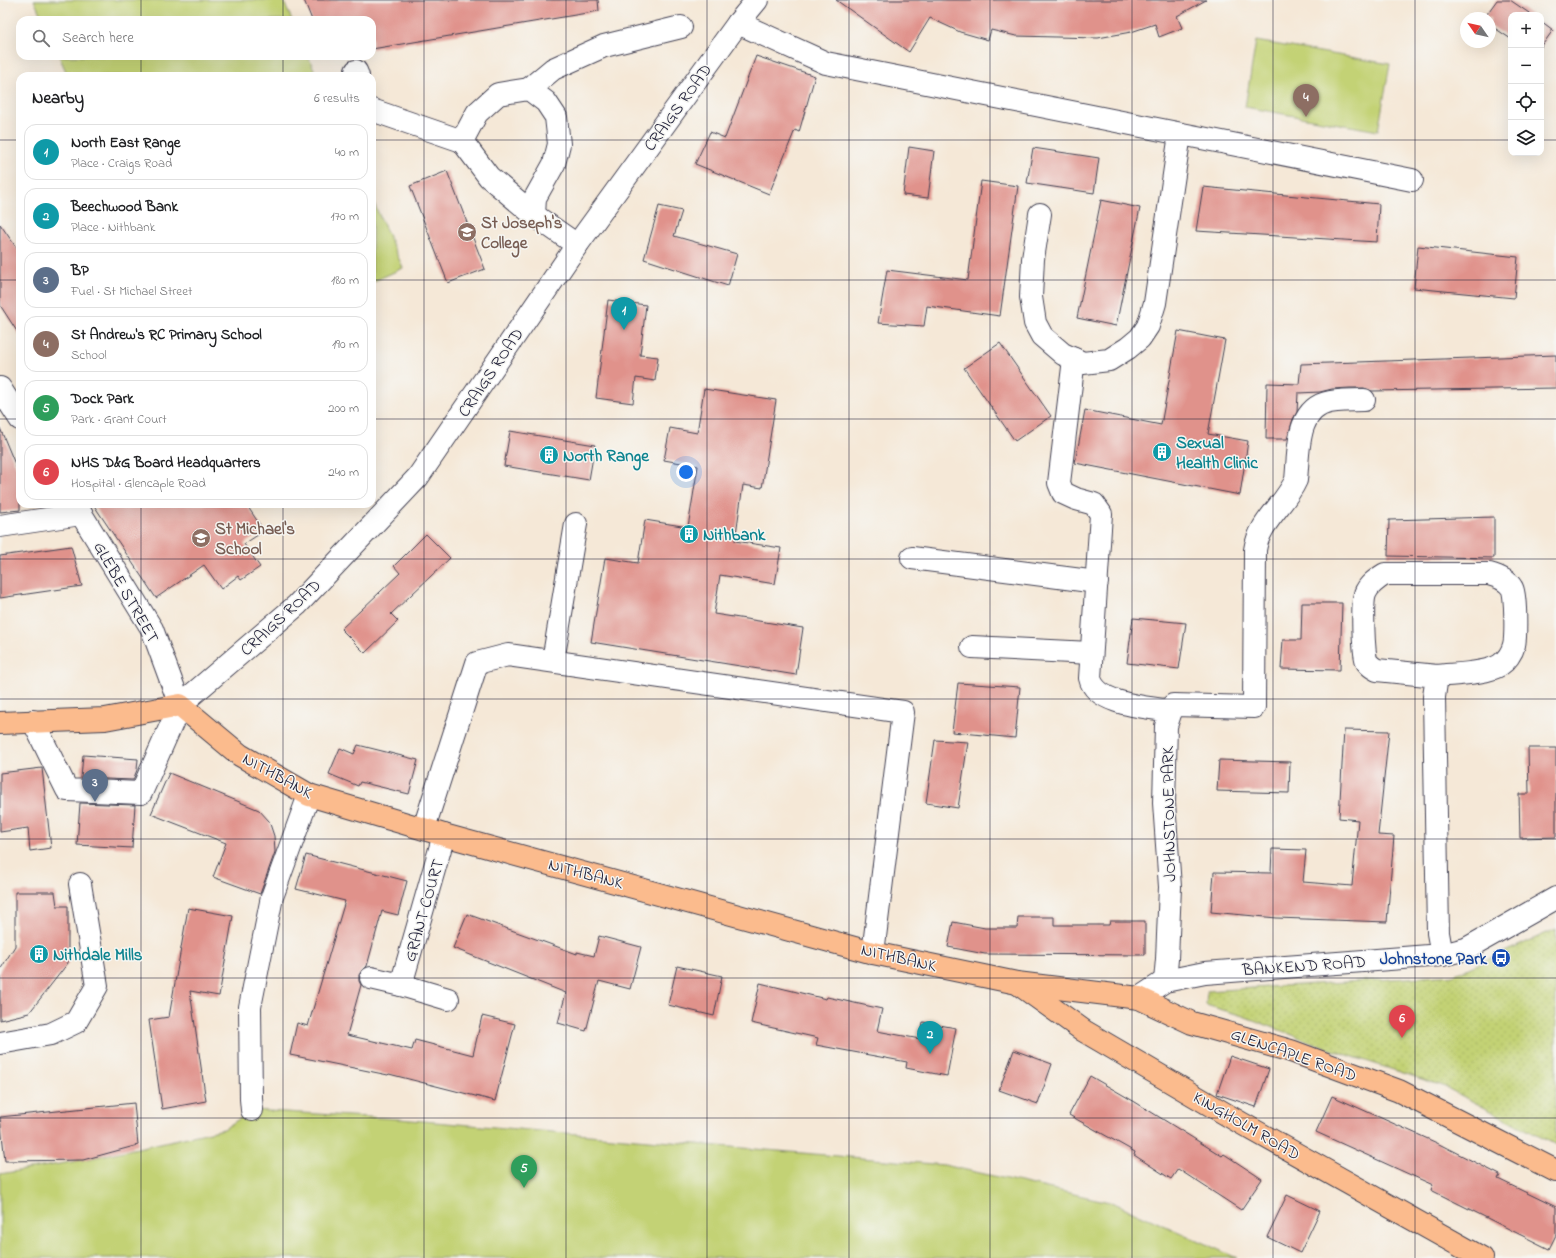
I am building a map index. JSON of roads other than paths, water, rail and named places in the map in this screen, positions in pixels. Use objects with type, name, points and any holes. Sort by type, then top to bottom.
[{"type":"main road","points":[[0,723],[105,719],[180,705]]},
{"type":"main road","name":"NITHBANK","points":[[180,705],[240,755],[310,795],[444,835],[873,952],[1017,983]]},
{"type":"main road","name":"GLENCAPLE ROAD","points":[[1017,983],[1138,998],[1192,1023],[1291,1051],[1399,1091],[1556,1171]]},
{"type":"main road","name":"KINGHOLM ROAD","points":[[1017,983],[1084,1031],[1241,1123],[1482,1258]]},
{"type":"street","name":"CRAIGS ROAD","points":[[180,705],[294,608],[418,477],[577,245],[738,23],[757,0]]},
{"type":"street","points":[[738,23],[826,63],[1412,180]]},
{"type":"street","points":[[462,141],[477,113],[498,94],[529,89],[553,69],[604,46],[681,27]]},
{"type":"street","points":[[529,89],[546,102],[556,117],[559,144],[554,164],[535,198],[534,215]]},
{"type":"street","points":[[376,111],[462,141],[489,177],[534,215],[577,245]]},
{"type":"street","points":[[1040,214],[1033,259],[1031,298],[1035,323],[1042,336],[1063,354],[1083,362],[1109,360],[1128,348],[1140,338],[1148,326],[1155,303],[1180,134]]},
{"type":"street","points":[[1074,359],[1059,483],[1063,493],[1076,499],[1094,504],[1101,514],[1091,653],[1091,685],[1097,691],[1113,700],[1171,711],[1173,705],[1254,707],[1255,550],[1260,533],[1275,509],[1293,487],[1296,480],[1302,430],[1309,413],[1328,402],[1364,400]]},
{"type":"street","points":[[0,388],[16,413]]},
{"type":"street","points":[[0,526],[78,509]]},
{"type":"street","name":"GLEBE STREET","points":[[78,509],[152,629],[180,705]]},
{"type":"street","points":[[553,661],[576,524]]},
{"type":"street","points":[[912,558],[1097,582]]},
{"type":"street","points":[[1385,574],[1489,574],[1497,576],[1512,588],[1515,596],[1514,645],[1510,654],[1501,664],[1491,670],[1437,676],[1377,670],[1371,667],[1366,661],[1364,651],[1364,600],[1368,588],[1385,574]]},
{"type":"street","points":[[972,647],[1091,653]]},
{"type":"street","points":[[424,828],[477,663],[508,655],[904,712],[873,952]]},
{"type":"street","points":[[1437,676],[1434,697],[1438,933],[1442,955]]},
{"type":"street","points":[[33,721],[67,790],[141,793],[180,705]]},
{"type":"street","name":"JOHNSTONE PARK","points":[[1165,981],[1170,887],[1164,803],[1166,726],[1171,711]]},
{"type":"street","points":[[252,1110],[250,1007],[272,897],[310,795]]},
{"type":"street","name":"GRANT COURT","points":[[401,985],[444,835]]},
{"type":"street","points":[[0,1043],[51,1034],[76,1022],[97,986],[80,884]]},
{"type":"street","name":"BANKEND ROAD","points":[[1138,998],[1165,981],[1205,973],[1442,955],[1466,949],[1556,898]]},
{"type":"street","name":"GRANT COURT","points":[[371,978],[448,998]]},
{"type":"place","name":"St Andrew's RC Primary School","points":[[1306,117]]},
{"type":"place","name":"St Joseph's College","points":[[467,232]]},
{"type":"place","name":"North East Range","points":[[624,330]]},
{"type":"place","name":"Sexual Health Clinic","points":[[1162,452]]},
{"type":"place","name":"North Range","points":[[549,455]]},
{"type":"place","name":"Nithbank","points":[[689,534]]},
{"type":"place","name":"St Michael's School","points":[[201,538]]},
{"type":"place","name":"BP","points":[[95,802]]},
{"type":"place","name":"Nithdale Mills","points":[[39,954]]},
{"type":"place","name":"Johnstone Park","points":[[1501,958]]},
{"type":"place","name":"NHS D&G Board Headquarters","points":[[1402,1038]]},
{"type":"place","name":"Beechwood Bank","points":[[930,1054]]},
{"type":"place","name":"Dock Park","points":[[524,1188]]}]
